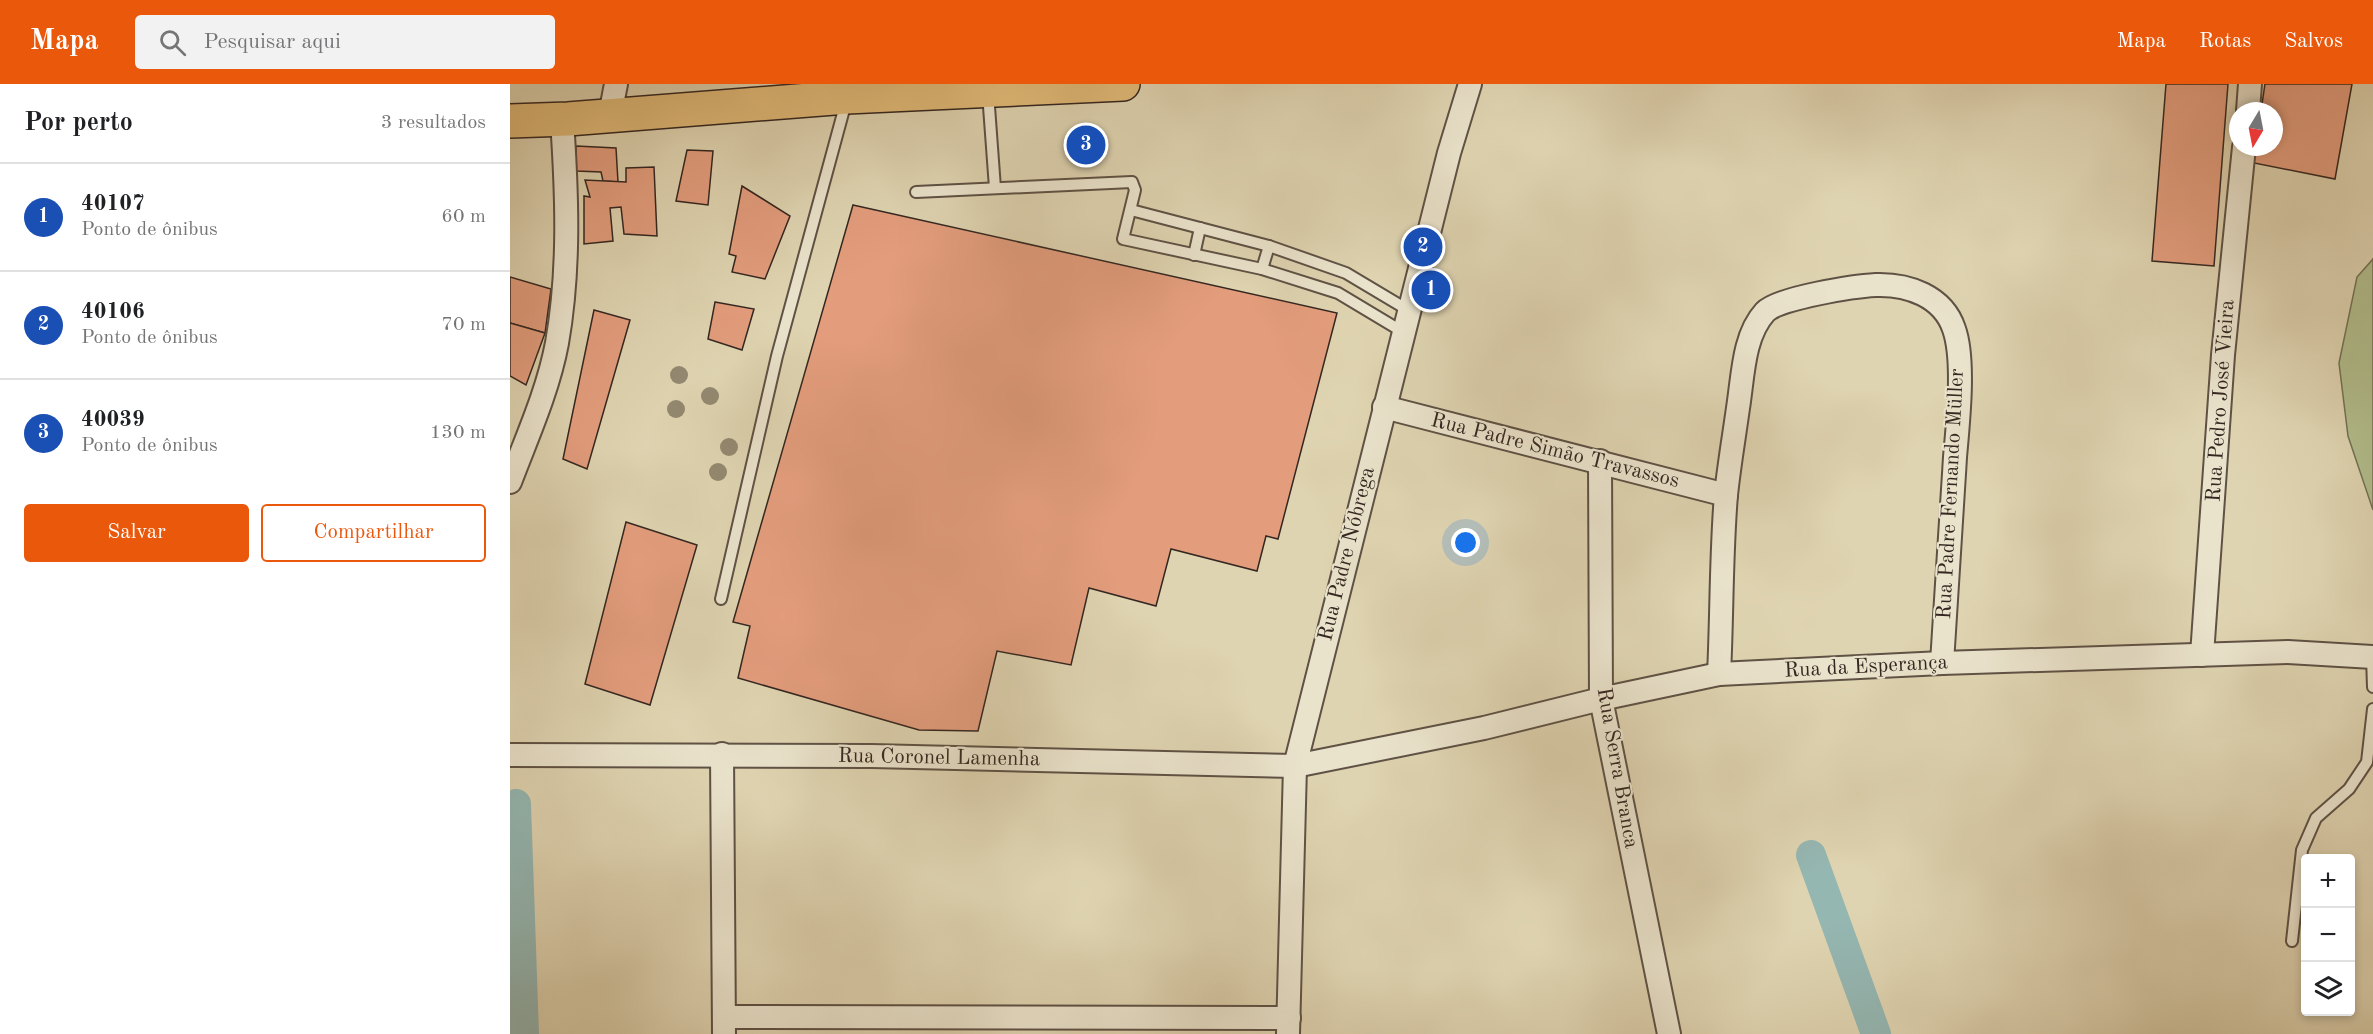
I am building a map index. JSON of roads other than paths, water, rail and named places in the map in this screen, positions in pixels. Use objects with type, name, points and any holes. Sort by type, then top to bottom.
[{"type":"main road","points":[[510,122],[562,120],[613,100],[903,89],[988,90],[1123,84]]},
{"type":"street","name":"Rua Padre Nóbrega","points":[[1289,1026],[1295,766],[1408,310],[1449,153],[1470,84]]},
{"type":"street","points":[[2249,102],[2250,84]]},
{"type":"street","points":[[510,482],[539,404],[556,344],[566,250],[567,199],[562,120]]},
{"type":"street","name":"Rua Pedro José Vieira","points":[[2202,655],[2223,355],[2243,156]]},
{"type":"street","name":"Rua Padre Fernando Müller","points":[[1719,674],[1726,495],[1748,347],[1759,321],[1767,310],[1778,304],[1803,297],[1875,285],[1900,287],[1927,295],[1942,307],[1954,327],[1958,345],[1959,403],[1942,663]]},
{"type":"street","name":"Rua Padre Simão Travassos","points":[[1384,406],[1726,495]]},
{"type":"street","name":"Rua Serra Branca","points":[[1600,461],[1601,699],[1669,1034]]},
{"type":"street","name":"Rua da Esperança","points":[[1367,751],[1484,728],[1601,699],[1719,674],[1942,663],[2288,652],[2372,657]]},
{"type":"street","name":"Rua Coronel Lamenha","points":[[510,755],[722,754],[1295,766],[1367,751]]},
{"type":"street","points":[[722,754],[724,1026],[1289,1026]]},
{"type":"lane","points":[[988,90],[995,188]]},
{"type":"lane","points":[[721,599],[777,356],[848,91]]},
{"type":"lane","points":[[916,192],[1132,182],[1136,190],[1124,239],[1262,269],[1338,293],[1403,332]]},
{"type":"lane","points":[[1131,210],[1269,246],[1346,273],[1408,310]]},
{"type":"lane","points":[[1194,255],[1200,228]]},
{"type":"lane","points":[[1262,269],[1269,246]]},
{"type":"lane","points":[[1338,293],[1346,273]]},
{"type":"lane","points":[[2372,657],[2373,687]]},
{"type":"lane","points":[[2292,941],[2302,850],[2316,818],[2349,789],[2367,762],[2373,709]]},
{"type":"waterway","points":[[516,804],[524,1034]]},
{"type":"waterway","points":[[1811,855],[1876,1034]]},
{"type":"place","name":"40039","points":[[1086,145]]},
{"type":"place","name":"40106","points":[[1423,247]]},
{"type":"place","name":"40107","points":[[1431,290]]}]
